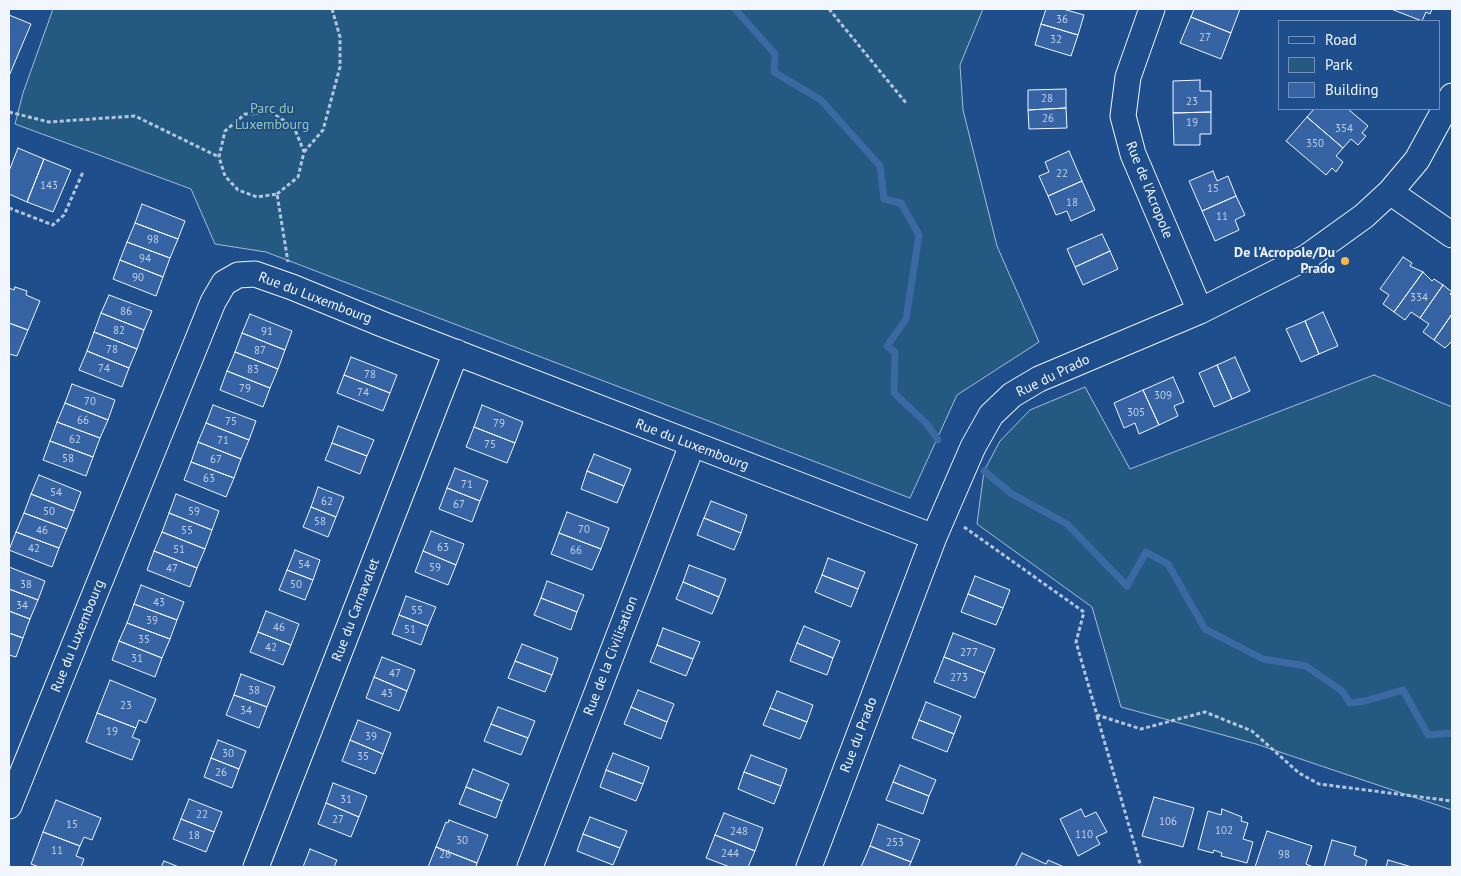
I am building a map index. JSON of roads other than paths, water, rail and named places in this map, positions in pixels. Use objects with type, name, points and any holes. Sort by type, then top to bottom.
[{"type":"street","name":"Rue de l'Acropole","points":[[1152,9],[1128,77],[1123,116],[1133,154],[1200,311]]},
{"type":"street","name":"Rue du Prado","points":[[808,867],[938,527],[973,446],[992,415],[1012,395],[1040,380],[1200,311],[1307,257],[1364,216],[1390,192],[1417,160],[1452,96]]},
{"type":"street","points":[[1390,192],[1452,235]]},
{"type":"street","name":"Rue du Luxembourg","points":[[9,806],[213,302],[224,283],[238,275],[255,274],[292,286],[692,445],[938,527]]},
{"type":"street","name":"Rue du Carnavalet","points":[[256,867],[456,352]]},
{"type":"street","name":"Rue de la Civilisation","points":[[530,867],[692,445]]},
{"type":"waterway","points":[[735,9],[775,54],[774,72],[821,100],[880,166],[884,199],[901,203],[919,235],[906,319],[887,346],[895,352],[894,393],[927,424],[938,440]]},
{"type":"waterway","points":[[984,471],[1012,494],[1067,524],[1127,586],[1146,552],[1168,564],[1205,629],[1263,659],[1306,666],[1342,691],[1350,703],[1365,701],[1403,690],[1428,735],[1452,733]]},
{"type":"place","name":"De l'Acropole/Du Prado","points":[[1345,261]]},
{"type":"park label","name":"Parc du Luxembourg","points":[[272,118]]}]
